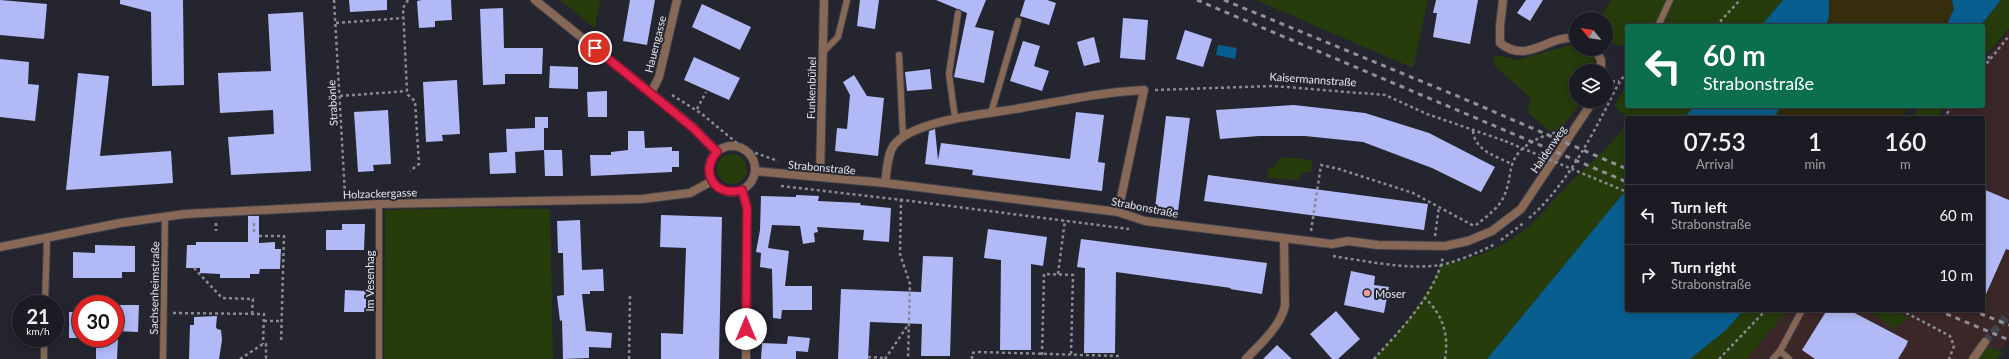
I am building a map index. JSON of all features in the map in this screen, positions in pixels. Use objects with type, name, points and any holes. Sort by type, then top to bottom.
[{"type":"street","points":[[535,0],[692,127],[717,152]]},
{"type":"street","name":"Hauengasse","points":[[651,93],[659,77],[677,0]]},
{"type":"street","name":"Funkenbühel","points":[[820,177],[824,0]]},
{"type":"street","points":[[1503,0],[1500,43],[1509,50],[1522,53],[1558,41],[1569,39]]},
{"type":"street","points":[[885,183],[893,145],[903,137],[918,130],[955,118],[1111,92],[1144,90],[1118,212]]},
{"type":"street","name":"Haldenweg","points":[[1521,209],[1588,108]]},
{"type":"street","points":[[730,146],[744,150],[752,159],[755,171],[751,182],[742,190],[729,192],[716,186],[710,175],[710,162],[717,152],[730,146]]},
{"type":"street","name":"Strabonstraße","points":[[755,171],[885,183],[1118,212],[1145,221],[1332,244],[1348,241],[1378,245],[1445,246],[1468,241],[1492,231],[1521,209]]},
{"type":"street","name":"Holzackergasse","points":[[0,247],[165,216],[346,205],[642,199],[690,193],[712,181]]},
{"type":"street","points":[[742,190],[747,208],[746,359]]},
{"type":"street","points":[[1246,359],[1268,335],[1283,314],[1285,306],[1284,238]]},
{"type":"street","points":[[1973,359],[1985,342]]},
{"type":"lane","points":[[822,53],[838,37],[847,0]]},
{"type":"lane","points":[[1659,24],[1670,0]]},
{"type":"lane","points":[[955,118],[949,74],[958,13]]},
{"type":"lane","points":[[991,113],[1018,21]]},
{"type":"lane","points":[[899,56],[903,137]]},
{"type":"lane","name":"Im Vesenhag","points":[[379,204],[379,359]]},
{"type":"lane","name":"Sachsenheimstraße","points":[[162,359],[165,216]]},
{"type":"lane","points":[[45,295],[47,239]]},
{"type":"lane","points":[[1774,359],[1780,351],[1801,312]]},
{"type":"lane","points":[[44,347],[44,359]]},
{"type":"lane","points":[[1780,351],[1789,359]]},
{"type":"path","name":"Strabönle","points":[[334,0],[346,205]]},
{"type":"path","points":[[408,0],[403,8],[408,95],[415,101],[419,164],[410,172]]},
{"type":"path","points":[[1718,24],[1740,0]]},
{"type":"path","points":[[336,23],[403,18]]},
{"type":"path","points":[[1985,66],[2009,36]]},
{"type":"path","points":[[1985,54],[1991,59]]},
{"type":"path","points":[[1613,82],[1620,81],[1625,75]]},
{"type":"path","name":"Kaisermannstraße","points":[[1144,90],[1273,86],[1386,95],[1473,131],[1505,141],[1625,191]]},
{"type":"path","points":[[340,96],[408,91]]},
{"type":"path","points":[[697,109],[706,92]]},
{"type":"path","points":[[651,93],[674,95],[697,109],[744,150],[785,163]]},
{"type":"path","points":[[1945,116],[1951,108]]},
{"type":"path","points":[[1468,228],[1474,226],[1492,212],[1504,197],[1512,164],[1520,149],[1550,134],[1576,126]]},
{"type":"path","points":[[1473,131],[1474,139],[1478,147],[1512,164]]},
{"type":"path","points":[[1309,241],[1321,166],[1339,169],[1413,193],[1474,226]]},
{"type":"path","points":[[902,185],[900,254],[910,284],[908,359]]},
{"type":"path","points":[[776,186],[1065,220],[1135,230]]},
{"type":"path","points":[[1058,274],[1067,206]]},
{"type":"path","points":[[1439,207],[1435,237],[1448,234],[1445,246]]},
{"type":"path","points":[[259,236],[284,236],[281,343]]},
{"type":"path","points":[[1331,256],[1394,265],[1441,265],[1424,297],[1407,322],[1374,359]]},
{"type":"path","points":[[194,268],[222,298],[253,298],[252,314]]},
{"type":"path","points":[[1042,355],[1044,274],[1058,274],[1073,275],[1071,356]]},
{"type":"path","points":[[629,359],[630,296]]},
{"type":"path","points":[[1424,297],[1436,309],[1444,325],[1447,342],[1445,359]]},
{"type":"path","points":[[1719,359],[1764,312]]},
{"type":"path","points":[[1905,312],[1950,336],[1954,346],[1949,359]]},
{"type":"path","points":[[163,313],[264,314],[264,344],[266,344],[266,359]]},
{"type":"path","points":[[264,321],[282,321]]},
{"type":"path","points":[[868,357],[885,358],[909,324]]},
{"type":"path","points":[[240,359],[264,344]]},
{"type":"path","points":[[972,359],[972,353],[979,352],[1071,356],[1119,356]]},
{"type":"shaded area","points":[[2009,30],[2009,341],[1990,359],[1747,359],[1786,312],[1985,312],[1985,116],[1942,116],[1948,108],[1985,108],[1985,60]]},
{"type":"green space","points":[[560,0],[600,0],[595,28]]},
{"type":"green space","points":[[1256,0],[1428,0],[1413,68]]},
{"type":"green space","points":[[1609,0],[1783,0],[1763,24],[1625,24],[1625,47],[1613,43],[1613,12],[1604,12],[1611,1]]},
{"type":"green space","points":[[2001,0],[2009,0],[2009,28],[1985,57],[1985,24],[1982,24]]},
{"type":"green space","points":[[1569,45],[1569,56],[1593,56],[1594,64],[1569,64],[1569,108],[1577,108],[1561,129],[1549,131],[1528,112],[1530,98],[1494,65],[1493,56],[1502,56],[1517,60]]},
{"type":"green space","points":[[1625,88],[1625,108],[1692,108],[1686,116],[1625,116],[1614,105]]},
{"type":"green space","points":[[1918,108],[1944,108],[1938,116],[1912,116]]},
{"type":"green space","points":[[1625,127],[1625,191],[1487,359],[1374,359],[1394,337],[1419,304],[1441,265],[1478,256],[1512,239],[1522,232],[1532,224]]},
{"type":"green space","points":[[732,154],[738,155],[746,163],[746,175],[738,183],[732,184],[726,183],[718,175],[717,169],[718,163],[726,155]]},
{"type":"green space","points":[[1281,157],[1312,160],[1311,172],[1303,173],[1296,180],[1267,178],[1268,169],[1274,167]]},
{"type":"green space","points":[[468,208],[550,209],[553,359],[384,359],[385,210]]},
{"type":"green space","points":[[1742,312],[1786,312],[1747,359],[1690,359],[1725,331]]},
{"type":"green space","points":[[1872,312],[1896,312],[1909,318],[1893,329]]},
{"type":"green space","points":[[1988,347],[2003,352],[1997,359],[1977,359]]},
{"type":"sand","points":[[1829,0],[1952,0],[1954,9],[1947,24],[1827,24],[1829,17]]},
{"type":"sand","points":[[1779,108],[1910,108],[1902,116],[1776,116]]},
{"type":"water","points":[[1783,0],[1829,0],[1829,17],[1827,24],[1763,24]]},
{"type":"water","points":[[1952,0],[2001,0],[1982,24],[1947,24],[1954,9]]},
{"type":"water","points":[[1218,45],[1237,48],[1235,59],[1216,55]]},
{"type":"water","points":[[1692,108],[1779,108],[1776,116],[1686,116]]},
{"type":"water","points":[[1625,191],[1625,312],[1742,312],[1725,331],[1690,359],[1487,359]]},
{"type":"building","points":[[0,0],[47,4],[44,39],[0,35]]},
{"type":"building","points":[[120,0],[183,0],[184,85],[152,86],[151,12],[120,4]]},
{"type":"building","points":[[349,0],[387,0],[387,10],[350,12]]},
{"type":"building","points":[[451,0],[452,20],[435,21],[435,27],[419,28],[417,1]]},
{"type":"building","points":[[630,0],[655,0],[647,45],[623,41]]},
{"type":"building","points":[[860,0],[879,0],[875,29],[857,26]]},
{"type":"building","points":[[936,0],[986,0],[975,27],[994,31],[984,83],[954,77],[967,13]]},
{"type":"building","points":[[1025,0],[1047,0],[1056,3],[1049,25],[1020,16]]},
{"type":"building","points":[[1436,0],[1478,0],[1470,44],[1433,37],[1437,13],[1433,13]]},
{"type":"building","points":[[1526,0],[1543,0],[1530,21],[1517,13]]},
{"type":"building","points":[[702,4],[751,27],[740,50],[692,27]]},
{"type":"building","points":[[503,8],[504,48],[543,48],[542,74],[505,74],[505,84],[483,85],[480,9]]},
{"type":"building","points":[[303,12],[311,171],[231,175],[228,137],[274,134],[273,110],[220,113],[218,73],[271,71],[268,14]]},
{"type":"building","points":[[1123,18],[1148,20],[1145,60],[1120,58]]},
{"type":"building","points":[[1185,30],[1212,39],[1203,67],[1176,59]]},
{"type":"building","points":[[1094,37],[1100,62],[1084,66],[1077,42]]},
{"type":"building","points":[[1023,41],[1040,46],[1034,66],[1049,71],[1042,91],[1010,81]]},
{"type":"building","points":[[694,57],[740,78],[729,100],[684,80]]},
{"type":"building","points":[[0,59],[29,62],[28,84],[39,85],[35,121],[0,117]]},
{"type":"building","points":[[550,66],[578,67],[578,89],[549,88]]},
{"type":"building","points":[[930,69],[932,89],[907,91],[905,72]]},
{"type":"building","points":[[78,73],[109,76],[100,156],[171,151],[173,183],[66,190]]},
{"type":"building","points":[[854,75],[867,96],[884,98],[878,156],[835,151],[837,128],[847,129],[850,95],[843,82]]},
{"type":"building","points":[[457,80],[460,134],[442,135],[443,141],[426,142],[423,82]]},
{"type":"building","points":[[607,91],[607,117],[588,117],[587,92]]},
{"type":"building","points":[[1294,105],[1365,113],[1429,133],[1495,167],[1481,192],[1432,168],[1363,142],[1305,136],[1259,136],[1220,139],[1216,110]]},
{"type":"building","points":[[388,110],[391,164],[373,165],[374,171],[358,172],[354,112]]},
{"type":"building","points":[[1076,112],[1104,115],[1098,162],[1105,163],[1102,191],[972,175],[973,170],[925,164],[929,131],[935,129],[938,160],[941,143],[1070,159]]},
{"type":"building","points":[[1166,116],[1190,118],[1178,211],[1155,208]]},
{"type":"building","points":[[535,117],[548,117],[548,128],[544,128],[544,150],[515,152],[516,173],[490,174],[489,153],[507,152],[506,129],[535,128]]},
{"type":"building","points":[[628,131],[644,131],[645,148],[672,147],[672,151],[679,151],[679,167],[672,167],[672,172],[591,176],[590,155],[611,155],[611,152],[628,150]]},
{"type":"building","points":[[544,150],[562,150],[563,176],[545,176]]},
{"type":"building","points":[[1208,175],[1428,204],[1424,230],[1204,201]]},
{"type":"building","points":[[1985,190],[2009,200],[2009,250],[2006,249],[1985,296]]},
{"type":"building","points":[[796,195],[819,196],[818,201],[861,203],[860,205],[891,208],[889,242],[863,240],[864,230],[817,227],[818,232],[814,233],[815,242],[803,244],[800,226],[772,225],[768,248],[789,251],[785,286],[812,286],[812,310],[782,310],[781,319],[773,318],[772,269],[760,267],[761,253],[756,252],[760,230],[761,196],[796,197]]},
{"type":"building","points":[[661,215],[722,217],[719,359],[661,359],[661,333],[683,334],[686,248],[660,247]]},
{"type":"building","points":[[248,216],[259,216],[259,243],[275,242],[275,249],[281,249],[280,269],[260,269],[259,274],[250,274],[250,278],[220,278],[220,274],[200,273],[200,268],[186,268],[187,245],[196,245],[196,242],[248,242]]},
{"type":"building","points":[[580,220],[582,270],[603,269],[604,291],[590,291],[590,294],[582,294],[586,331],[612,333],[611,348],[589,347],[589,358],[563,359],[562,320],[560,321],[557,296],[564,295],[563,253],[558,253],[557,221]]},
{"type":"building","points":[[342,224],[365,224],[364,250],[326,250],[326,230],[342,230]]},
{"type":"building","points":[[988,229],[1047,237],[1043,266],[1031,264],[1031,350],[1000,350],[1001,260],[984,258]]},
{"type":"building","points":[[1081,239],[1267,263],[1262,294],[1230,289],[1231,288],[1116,272],[1115,353],[1084,353],[1085,268],[1077,267]]},
{"type":"building","points":[[95,245],[135,246],[135,272],[122,272],[122,278],[73,278],[73,252],[95,253]]},
{"type":"building","points":[[923,256],[953,257],[950,356],[921,356],[922,324],[870,322],[868,359],[838,359],[841,289],[921,292]]},
{"type":"building","name":"Moser","points":[[1351,271],[1375,276],[1374,285],[1389,287],[1384,313],[1344,305]]},
{"type":"building","points":[[345,290],[366,291],[366,312],[344,312]]},
{"type":"building","points":[[124,305],[139,305],[138,332],[124,331]]},
{"type":"building","points":[[1336,311],[1360,339],[1338,359],[1332,359],[1310,334]]},
{"type":"building","points":[[69,312],[72,312],[72,338],[69,338]]},
{"type":"building","points":[[1826,312],[1853,312],[1908,341],[1898,359],[1815,359],[1802,350]]},
{"type":"building","points":[[217,316],[216,327],[217,329],[221,330],[222,340],[219,359],[189,359],[190,325],[194,325],[194,317]]},
{"type":"building","points":[[788,336],[810,338],[808,352],[796,351],[796,359],[761,359],[762,343],[787,344]]},
{"type":"building","points":[[1277,345],[1292,359],[1263,359]]},
{"type":"building","points":[[96,347],[118,347],[117,359],[96,359]]},
{"type":"tunnel","points":[[1985,342],[2009,314]]},
{"type":"railway","points":[[1197,0],[1625,181]]},
{"type":"railway","points":[[1224,0],[1462,98],[1625,168]]},
{"type":"railway","points":[[1942,312],[2009,340]]},
{"type":"railway","points":[[1976,312],[2009,325]]},
{"type":"place","name":"Moser","points":[[1367,293]]},
{"type":"route","points":[[595,48],[692,127],[717,152],[710,162],[709,169],[712,181],[716,186],[729,192],[742,190],[747,208],[746,329]]}]
